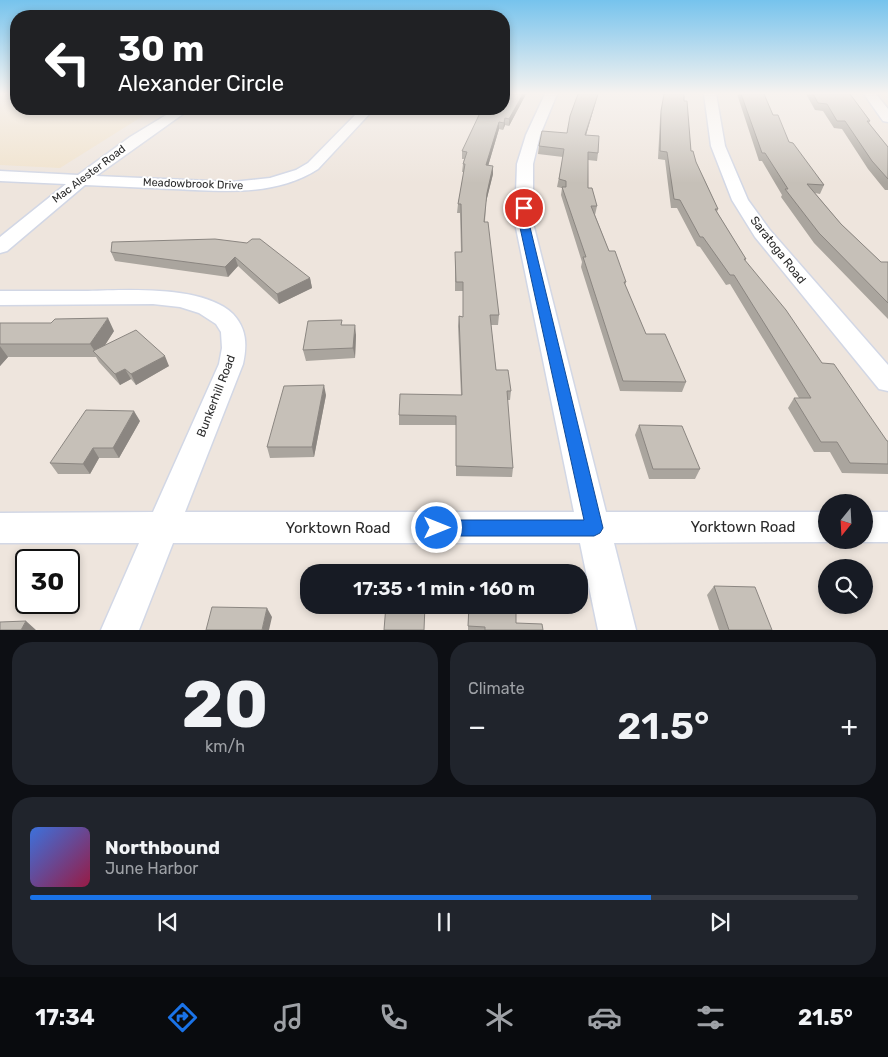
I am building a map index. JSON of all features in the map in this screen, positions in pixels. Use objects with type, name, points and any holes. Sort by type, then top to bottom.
[{"type":"street","name":"Mac Alester Road","points":[[0,247],[79,180],[160,123]]},
{"type":"street","name":"Meadowbrook Drive","points":[[0,176],[232,187],[272,183],[302,173],[313,166],[354,123]]},
{"type":"street","points":[[538,123],[525,164],[524,223],[617,630]]},
{"type":"street","name":"Saratoga Road","points":[[715,123],[718,146],[740,200],[762,233],[888,382]]},
{"type":"street","name":"Bunkerhill Road","points":[[0,298],[153,297],[182,300],[207,308],[224,319],[233,332],[234,348],[231,364],[120,630]]},
{"type":"street","name":"Yorktown Road","points":[[0,528],[818,527]]},
{"type":"street","points":[[873,527],[888,527]]},
{"type":"shaded area","points":[[0,123],[131,123],[60,168],[0,165]]},
{"type":"building","points":[[475,123],[499,123],[486,165],[493,166],[487,193],[484,222],[488,222],[499,315],[490,315],[496,370],[508,370],[511,391],[507,391],[513,468],[456,466],[456,416],[399,415],[400,394],[462,395],[459,316],[463,317],[463,282],[456,282],[455,252],[462,252],[461,204],[458,204],[465,164],[463,164],[467,152],[462,151]]},
{"type":"building","points":[[569,123],[589,123],[585,135],[599,136],[598,153],[588,152],[588,188],[592,188],[597,206],[591,206],[609,251],[615,251],[626,282],[624,282],[646,334],[665,334],[686,382],[623,381],[583,257],[586,257],[562,187],[566,187],[566,181],[559,179],[564,149],[539,146],[542,131],[567,133]]},
{"type":"building","points":[[661,123],[689,123],[691,151],[693,151],[696,162],[718,209],[715,209],[746,259],[744,259],[786,310],[822,363],[834,364],[888,441],[888,464],[850,463],[837,442],[821,442],[794,398],[811,398],[734,275],[730,275],[703,237],[700,237],[680,200],[674,199],[667,152],[660,151]]},
{"type":"building","points":[[751,123],[781,123],[789,142],[793,143],[824,185],[807,184],[841,224],[881,262],[888,262],[888,303],[819,233],[785,189],[788,189],[765,153],[762,153]]},
{"type":"building","points":[[847,123],[869,123],[888,147],[888,179],[872,161]]},
{"type":"building","points":[[215,239],[247,243],[252,239],[260,239],[310,278],[277,294],[235,257],[225,267],[111,252],[112,242]]},
{"type":"building","points":[[108,318],[90,344],[0,344],[0,323],[51,323],[55,319]]},
{"type":"building","points":[[342,320],[341,325],[355,325],[353,348],[303,350],[308,321]]},
{"type":"building","points":[[136,330],[165,356],[131,374],[125,369],[115,374],[93,351]]},
{"type":"building","points":[[324,385],[312,447],[267,447],[284,386]]},
{"type":"building","points":[[86,410],[134,411],[113,448],[93,448],[83,464],[50,463]]},
{"type":"building","points":[[639,425],[682,426],[700,469],[653,469]]},
{"type":"building","points":[[714,586],[755,587],[772,630],[729,630]]},
{"type":"building","points":[[212,607],[267,608],[262,630],[206,630]]},
{"type":"building","points":[[385,614],[425,614],[424,630],[384,630]]},
{"type":"building","points":[[469,614],[516,614],[516,623],[542,624],[543,630],[485,630],[485,627],[468,626]]},
{"type":"building","points":[[26,621],[21,630],[0,630],[0,622]]},
{"type":"route","points":[[437,528],[594,528],[524,223],[524,208]]}]
